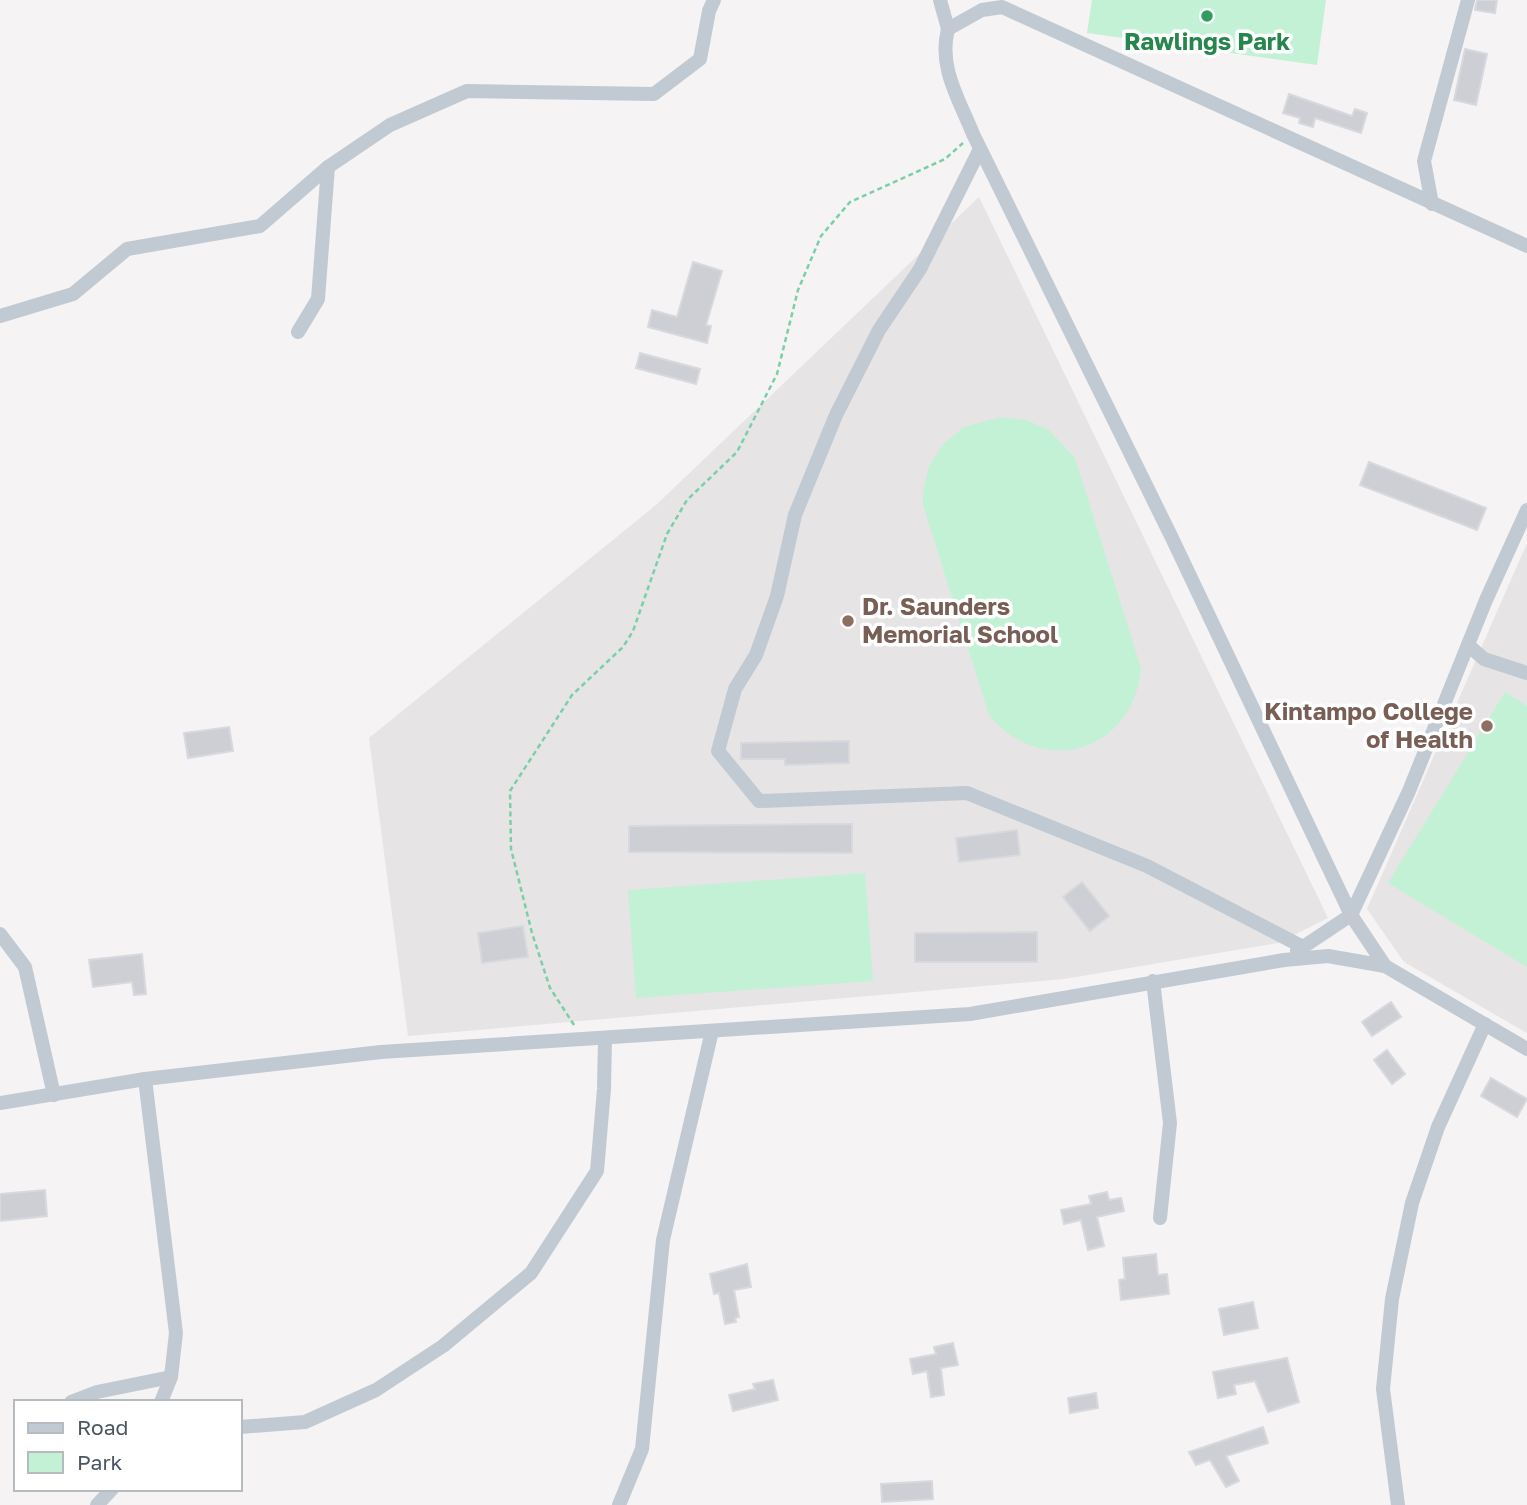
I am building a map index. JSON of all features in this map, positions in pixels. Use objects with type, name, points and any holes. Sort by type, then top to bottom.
[{"type":"street","points":[[0,316],[73,294],[127,249],[260,226],[328,167],[390,125],[467,91],[654,94],[700,59],[709,11],[714,0]]},
{"type":"street","points":[[940,0],[947,29],[943,48],[945,66],[973,134],[1178,550],[1351,915],[1385,967]]},
{"type":"street","points":[[1432,204],[1424,161],[1468,0]]},
{"type":"street","points":[[947,29],[982,10],[1002,7],[1527,246]]},
{"type":"street","points":[[980,149],[920,270],[879,330],[836,415],[795,515],[777,596],[757,655],[735,689],[719,751],[759,802],[967,793],[1147,866],[1303,947]]},
{"type":"street","points":[[298,332],[318,299],[328,167]]},
{"type":"street","points":[[1284,960],[1351,915],[1409,791],[1468,645],[1527,510]]},
{"type":"street","points":[[1468,645],[1485,659],[1527,673]]},
{"type":"street","points":[[0,934],[25,967],[54,1095]]},
{"type":"street","points":[[0,1103],[145,1079],[382,1052],[970,1014],[1153,981],[1284,960],[1328,956],[1385,967],[1527,1049]]},
{"type":"street","points":[[1153,981],[1170,1123],[1160,1218]]},
{"type":"street","points":[[1398,1505],[1383,1389],[1392,1299],[1412,1203],[1438,1127],[1485,1024]]},
{"type":"street","points":[[619,1505],[642,1449],[663,1240],[712,1031]]},
{"type":"street","points":[[242,1427],[305,1422],[376,1390],[443,1346],[531,1273],[597,1171],[605,1039]]},
{"type":"street","points":[[145,1079],[176,1333],[171,1377],[162,1400]]},
{"type":"street","points":[[76,1400],[97,1392],[171,1377]]},
{"type":"street","points":[[97,1505],[110,1491]]},
{"type":"path","points":[[583,1040],[550,988],[532,933],[511,849],[510,791],[572,695],[623,647],[633,631],[667,534],[687,500],[737,452],[777,374],[798,290],[821,236],[850,202],[945,159],[973,134]]},
{"type":"shaded area","name":"Dr. Saunders Memorial School","points":[[979,197],[1328,918],[1278,943],[1064,979],[408,1036],[369,738],[656,505]]},
{"type":"shaded area","name":"Kintampo College of Health","points":[[1527,543],[1527,1033],[1404,962],[1367,909]]},
{"type":"green space","name":"Rawlings Park","points":[[1092,0],[1326,0],[1317,65],[1087,33]]},
{"type":"green space","points":[[1001,417],[1026,420],[1049,430],[1075,458],[1141,668],[1135,697],[1122,720],[1104,736],[1082,747],[1059,751],[1034,747],[1010,735],[989,715],[923,505],[929,466],[943,444],[964,427]]},
{"type":"green space","points":[[1505,692],[1527,706],[1527,967],[1388,883]]},
{"type":"green space","points":[[865,873],[873,981],[636,998],[628,890]]},
{"type":"building","points":[[1477,0],[1497,0],[1495,13],[1475,10]]},
{"type":"building","points":[[1465,49],[1487,54],[1476,105],[1454,100]]},
{"type":"building","points":[[1289,94],[1352,116],[1355,109],[1367,113],[1361,133],[1315,118],[1313,127],[1299,123],[1300,118],[1283,113]]},
{"type":"building","points":[[693,262],[722,271],[706,325],[711,326],[707,343],[648,327],[652,310],[677,317]]},
{"type":"building","points":[[640,353],[700,369],[696,384],[636,368]]},
{"type":"building","points":[[1369,462],[1486,508],[1477,530],[1360,485]]},
{"type":"building","points":[[229,727],[233,751],[188,758],[184,733]]},
{"type":"building","points":[[849,741],[849,763],[785,765],[785,759],[741,759],[741,743]]},
{"type":"building","points":[[852,824],[852,853],[629,852],[629,826]]},
{"type":"building","points":[[1017,830],[1020,855],[959,862],[956,838]]},
{"type":"building","points":[[1082,882],[1109,916],[1090,931],[1063,897]]},
{"type":"building","points":[[523,926],[528,957],[482,963],[478,933]]},
{"type":"building","points":[[1037,932],[1037,962],[915,962],[915,933]]},
{"type":"building","points":[[142,954],[146,994],[134,995],[132,982],[93,987],[89,960]]},
{"type":"building","points":[[1391,1002],[1401,1017],[1372,1036],[1362,1022]]},
{"type":"building","points":[[1387,1050],[1405,1074],[1392,1084],[1374,1060]]},
{"type":"building","points":[[1491,1078],[1527,1099],[1517,1117],[1481,1096]]},
{"type":"building","points":[[45,1190],[47,1216],[0,1221],[0,1194]]},
{"type":"building","points":[[1107,1192],[1109,1200],[1121,1198],[1124,1211],[1097,1217],[1104,1246],[1088,1250],[1081,1220],[1064,1224],[1061,1210],[1091,1204],[1089,1196]]},
{"type":"building","points":[[1156,1254],[1158,1275],[1167,1274],[1169,1294],[1121,1300],[1119,1280],[1125,1279],[1123,1258]]},
{"type":"building","points":[[747,1264],[751,1287],[734,1290],[739,1317],[735,1318],[736,1322],[725,1324],[719,1293],[714,1294],[710,1274]]},
{"type":"building","points":[[1253,1302],[1258,1328],[1224,1335],[1219,1309]]},
{"type":"building","points":[[953,1343],[958,1365],[941,1368],[944,1395],[931,1397],[927,1371],[913,1374],[910,1359],[936,1354],[934,1347]]},
{"type":"building","points":[[1287,1358],[1299,1402],[1268,1412],[1255,1381],[1234,1385],[1236,1394],[1218,1398],[1213,1372]]},
{"type":"building","points":[[773,1380],[778,1400],[733,1411],[729,1395],[755,1389],[753,1384]]},
{"type":"building","points":[[1096,1393],[1098,1408],[1070,1413],[1068,1398]]},
{"type":"building","points":[[1263,1427],[1268,1443],[1226,1456],[1239,1481],[1226,1487],[1210,1460],[1196,1465],[1189,1452]]},
{"type":"building","points":[[932,1481],[933,1499],[882,1502],[881,1484]]},
{"type":"place","name":"Rawlings Park","points":[[1207,16]]},
{"type":"place","name":"Dr. Saunders Memorial School","points":[[848,621]]},
{"type":"place","name":"Kintampo College of Health","points":[[1487,726]]}]
